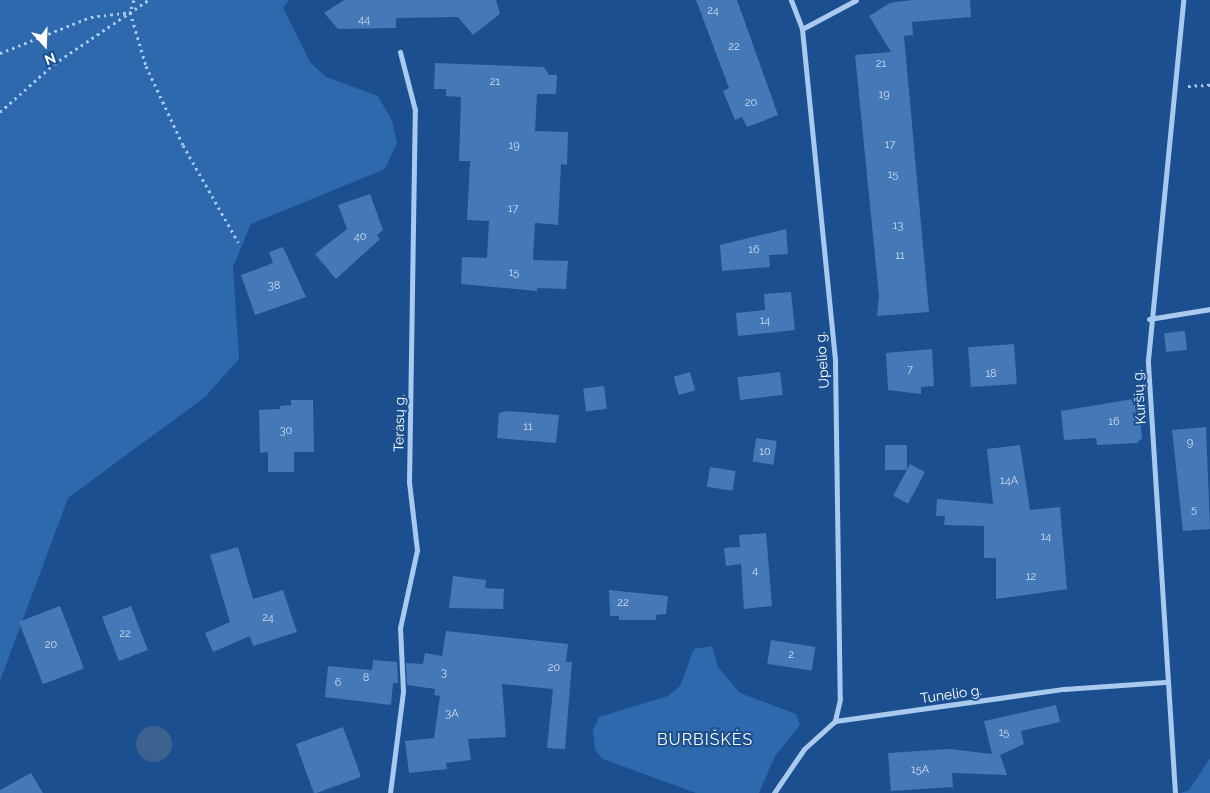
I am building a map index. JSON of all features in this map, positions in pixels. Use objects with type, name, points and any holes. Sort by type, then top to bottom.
[{"type":"street","name":"Upelio g.","points":[[792,0],[802,29],[835,360],[840,699],[835,721]]},
{"type":"street","points":[[802,29],[856,0]]},
{"type":"street","name":"Kuršių g.","points":[[1175,793],[1166,682],[1149,320],[1184,0]]},
{"type":"street","name":"Terasų g.","points":[[390,793],[403,691],[400,628],[417,550],[409,482],[415,110],[400,52]]},
{"type":"street","points":[[1149,320],[1210,309]]},
{"type":"street","name":"Tunelio g.","points":[[835,721],[1064,689],[1166,682]]},
{"type":"street","points":[[774,793],[804,749],[835,721]]},
{"type":"path","points":[[134,0],[130,12],[146,66],[175,128],[238,242]]},
{"type":"path","points":[[0,112],[54,64],[148,0]]},
{"type":"path","points":[[0,53],[91,17],[130,12]]},
{"type":"path","points":[[1174,86],[1210,85]]},
{"type":"shaded area","points":[[0,0],[289,0],[283,8],[310,62],[326,77],[378,96],[392,121],[397,143],[385,169],[251,224],[233,267],[239,359],[205,397],[68,498],[0,681]]},
{"type":"shaded area","points":[[712,646],[718,667],[740,693],[796,714],[800,725],[775,756],[759,793],[696,793],[603,759],[595,750],[593,730],[599,717],[668,696],[680,686],[694,649]]},
{"type":"shaded area","points":[[154,726],[161,727],[167,731],[171,737],[171,751],[167,757],[161,761],[154,762],[147,761],[141,757],[137,751],[136,744],[137,737],[141,731],[147,727]]},
{"type":"shaded area","points":[[1210,758],[1210,793],[1181,793],[1189,790]]},
{"type":"building","points":[[344,0],[496,0],[500,14],[473,35],[458,17],[396,18],[396,28],[338,29],[324,13]]},
{"type":"building","points":[[696,0],[737,0],[778,115],[747,127],[742,117],[735,120],[723,91],[729,88]]},
{"type":"building","points":[[912,0],[970,0],[971,17],[912,22],[913,35],[904,36],[929,312],[877,316],[879,296],[855,55],[891,52],[869,16],[890,3]]},
{"type":"building","points":[[435,63],[544,67],[549,75],[557,75],[556,94],[537,94],[535,131],[568,132],[567,165],[561,164],[558,225],[535,223],[533,260],[568,261],[566,289],[537,288],[537,291],[461,284],[462,257],[487,258],[489,221],[467,220],[470,161],[459,161],[461,97],[446,96],[446,89],[434,89]]},
{"type":"building","points":[[370,194],[383,230],[377,235],[380,239],[336,279],[315,254],[347,229],[338,205]]},
{"type":"building","points":[[786,229],[788,254],[769,255],[770,267],[722,271],[720,245]]},
{"type":"building","points":[[283,247],[306,297],[255,315],[241,275],[273,263],[269,252]]},
{"type":"building","points":[[791,292],[795,330],[738,336],[736,313],[765,310],[764,294]]},
{"type":"building","points":[[1185,331],[1187,350],[1166,352],[1164,333]]},
{"type":"building","points":[[1014,344],[1017,384],[971,387],[968,347]]},
{"type":"building","points":[[932,349],[934,386],[921,387],[921,394],[888,390],[886,353]]},
{"type":"building","points":[[690,372],[695,390],[679,395],[674,377]]},
{"type":"building","points":[[780,372],[783,395],[740,400],[737,377]]},
{"type":"building","points":[[604,386],[607,409],[586,411],[583,389]]},
{"type":"building","points":[[1133,399],[1133,405],[1139,405],[1142,438],[1137,443],[1097,445],[1096,438],[1064,440],[1061,411]]},
{"type":"building","points":[[291,400],[313,400],[314,452],[294,452],[294,472],[268,472],[268,452],[260,453],[259,410],[280,409],[280,406],[291,405]]},
{"type":"building","points":[[508,411],[559,415],[556,443],[497,438],[499,413]]},
{"type":"building","points":[[1206,427],[1210,529],[1183,531],[1172,430]]},
{"type":"building","points":[[756,438],[777,441],[773,465],[753,462]]},
{"type":"building","points":[[885,445],[907,445],[907,470],[885,470]]},
{"type":"building","points":[[1020,445],[1030,510],[1060,507],[1067,589],[996,599],[996,558],[984,558],[984,526],[944,525],[945,516],[936,516],[937,499],[993,504],[987,449]]},
{"type":"building","points":[[910,464],[925,472],[908,504],[893,496]]},
{"type":"building","points":[[710,467],[736,471],[733,491],[707,487]]},
{"type":"building","points":[[766,533],[772,606],[744,609],[741,564],[726,566],[724,548],[740,547],[739,535]]},
{"type":"building","points":[[238,547],[253,599],[283,590],[297,632],[253,646],[250,636],[213,652],[205,633],[230,622],[210,555]]},
{"type":"building","points":[[453,576],[486,580],[485,588],[504,589],[503,609],[449,608]]},
{"type":"building","points":[[609,590],[668,596],[666,614],[656,615],[656,620],[619,620],[619,616],[610,616]]},
{"type":"building","points":[[60,606],[84,669],[43,684],[19,622]]},
{"type":"building","points":[[131,606],[148,650],[119,661],[102,617]]},
{"type":"building","points":[[446,631],[568,644],[566,662],[572,662],[565,749],[547,748],[553,689],[502,684],[506,737],[468,739],[471,760],[446,763],[447,769],[409,773],[405,741],[434,738],[440,696],[434,695],[435,689],[407,685],[406,663],[423,664],[425,653],[442,656]]},
{"type":"building","points":[[771,640],[815,647],[812,671],[767,664]]},
{"type":"building","points":[[373,660],[397,662],[398,683],[393,683],[391,705],[325,697],[328,666],[372,670]]},
{"type":"building","points":[[1056,705],[1060,722],[1021,731],[1024,744],[1000,755],[1007,775],[952,773],[953,787],[891,791],[888,753],[949,749],[992,754],[984,721]]},
{"type":"building","points":[[343,727],[361,777],[314,793],[296,744]]},
{"type":"building","points":[[31,773],[43,793],[0,793],[0,790]]},
{"type":"district","name":"BURBIŠKĖS","points":[[705,740]]}]
